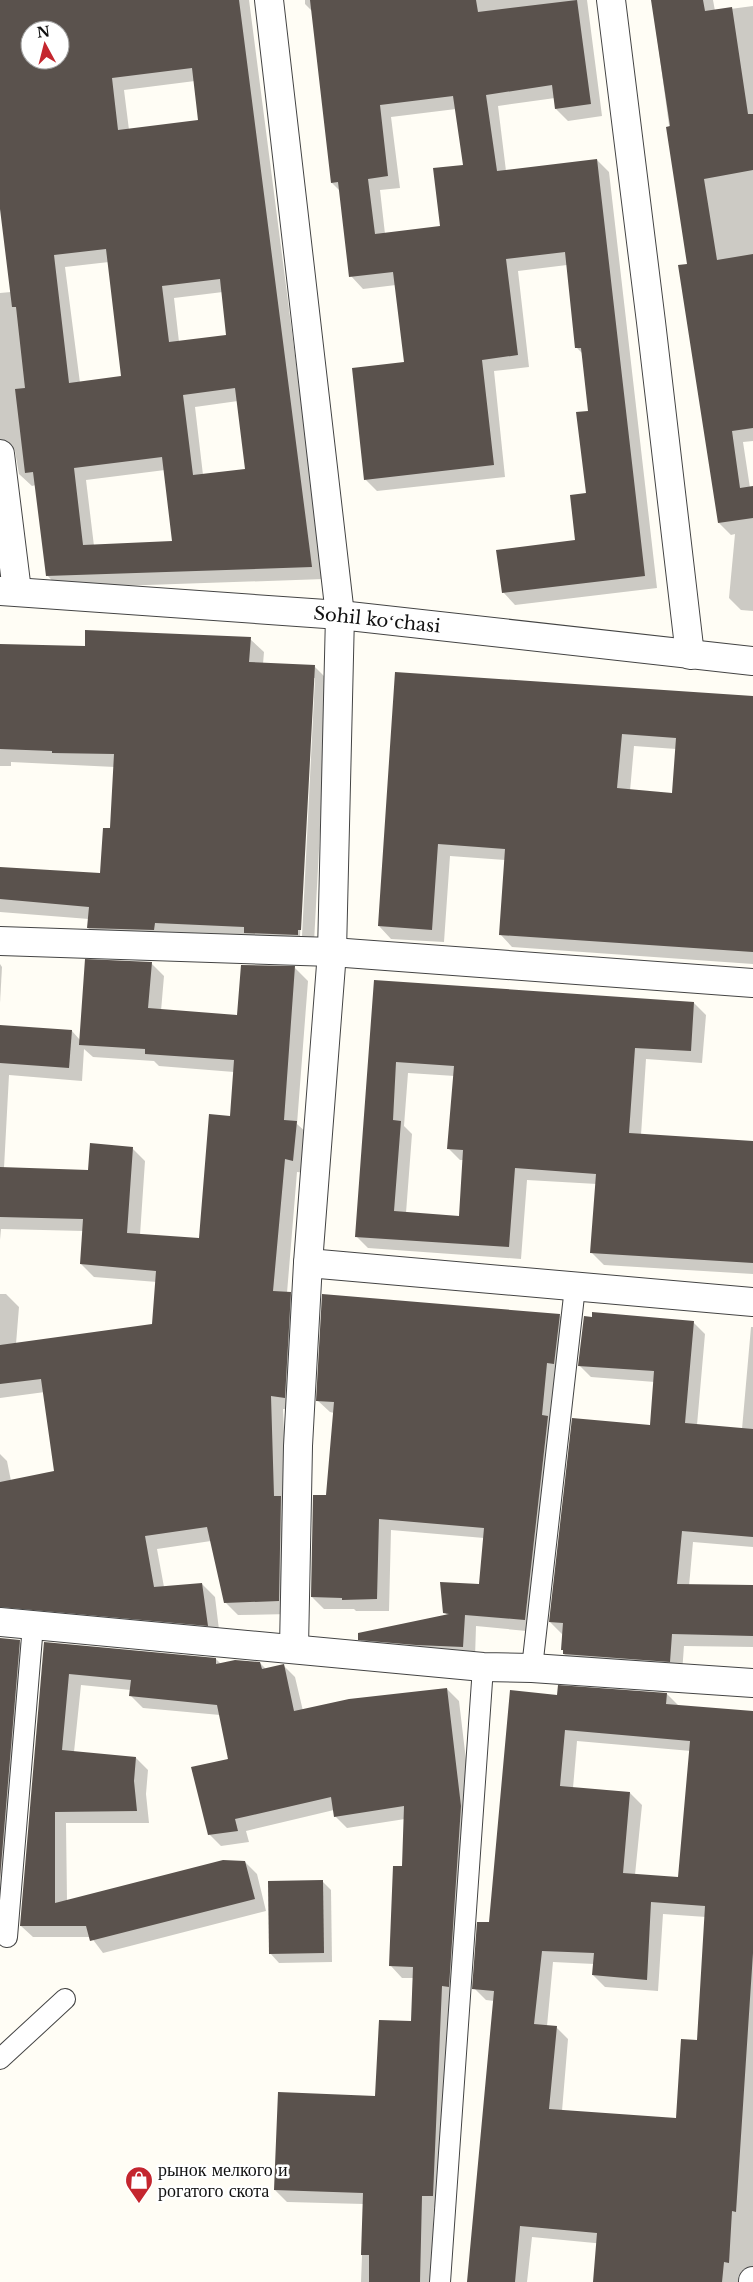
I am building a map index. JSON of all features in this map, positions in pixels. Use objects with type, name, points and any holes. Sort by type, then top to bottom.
[{"type":"street","points":[[269,0],[340,615],[332,952],[308,1263],[298,1446],[294,1648]]},
{"type":"street","points":[[610,0],[651,322],[690,655]]},
{"type":"street","points":[[0,454],[9,591]]},
{"type":"street","name":"Sohil koʻchasi","points":[[9,591],[340,615],[753,661]]},
{"type":"street","points":[[0,941],[332,952],[753,983]]},
{"type":"street","points":[[308,1263],[753,1302]]},
{"type":"street","points":[[0,1622],[483,1667],[532,1668],[753,1683]]},
{"type":"lane","points":[[532,1668],[575,1287]]},
{"type":"lane","points":[[7,1937],[34,1625]]},
{"type":"lane","points":[[440,2282],[483,1667]]},
{"type":"lane","points":[[0,2059],[65,1999]]},
{"type":"building","points":[[0,0],[239,0],[312,567],[46,576],[33,472],[25,473],[15,389],[25,388],[16,307],[12,307],[0,209]],"holes":[[[192,68],[198,120],[118,130],[112,78]],[[106,249],[121,376],[69,383],[54,255]],[[220,279],[226,335],[169,342],[162,286]],[[235,388],[245,469],[193,475],[183,395]],[[162,457],[172,541],[83,545],[74,468]]]},
{"type":"building","points":[[310,0],[476,0],[478,12],[577,0],[591,104],[555,109],[552,85],[486,95],[497,171],[597,159],[645,576],[502,593],[496,550],[575,540],[570,495],[586,493],[576,412],[588,411],[581,348],[575,348],[565,252],[506,259],[518,355],[482,360],[494,465],[364,480],[352,368],[404,362],[393,272],[349,277],[338,182],[331,183]],"holes":[[[453,96],[463,165],[433,168],[440,226],[375,234],[368,179],[388,176],[380,105]]]},
{"type":"building","points":[[651,0],[703,0],[705,11],[732,7],[748,114],[753,114],[753,170],[704,179],[717,260],[753,254],[753,428],[732,431],[740,488],[753,486],[753,518],[718,523],[678,265],[687,264],[666,127],[670,126]]},
{"type":"building","points":[[85,630],[251,637],[249,662],[315,665],[301,930],[298,930],[298,935],[244,933],[244,927],[155,923],[154,930],[87,928],[89,907],[0,899],[0,867],[100,873],[103,828],[110,828],[114,754],[52,753],[52,751],[0,749],[0,644],[85,646]]},
{"type":"building","points":[[395,672],[753,696],[753,952],[499,935],[505,849],[438,844],[432,930],[378,926]],"holes":[[[622,734],[676,738],[672,793],[617,788]]]},
{"type":"building","points":[[85,959],[152,962],[148,1008],[237,1015],[241,965],[295,966],[284,1120],[297,1121],[293,1161],[285,1159],[273,1291],[291,1292],[285,1398],[271,1396],[274,1496],[281,1496],[279,1601],[224,1603],[207,1527],[145,1536],[154,1587],[202,1583],[208,1626],[0,1607],[0,1482],[54,1471],[41,1379],[0,1384],[0,1345],[152,1324],[156,1271],[80,1264],[83,1219],[0,1217],[0,1167],[88,1170],[90,1143],[133,1147],[127,1233],[199,1238],[209,1114],[230,1116],[234,1060],[145,1054],[145,1049],[79,1045]]},
{"type":"building","points":[[374,980],[694,1002],[691,1051],[635,1048],[629,1133],[753,1141],[753,1263],[590,1253],[596,1174],[515,1168],[509,1247],[355,1237]],"holes":[[[396,1062],[454,1066],[447,1149],[463,1150],[459,1216],[394,1211],[401,1121],[393,1120]]]},
{"type":"building","points":[[0,1025],[72,1030],[69,1068],[0,1063]]},
{"type":"building","points":[[322,1294],[560,1314],[554,1364],[547,1363],[542,1415],[548,1416],[525,1620],[465,1615],[463,1647],[358,1640],[358,1633],[449,1614],[443,1613],[440,1582],[479,1584],[484,1528],[379,1519],[377,1599],[342,1600],[342,1598],[311,1597],[313,1495],[326,1495],[334,1402],[316,1401]]},
{"type":"building","points":[[592,1312],[694,1321],[685,1423],[753,1429],[753,1537],[682,1531],[677,1584],[753,1585],[753,1636],[672,1634],[670,1662],[563,1654],[563,1650],[561,1650],[563,1623],[549,1622],[572,1418],[650,1425],[654,1371],[578,1366],[584,1316],[592,1317]]},
{"type":"building","points":[[0,1638],[20,1640],[0,1878]]},
{"type":"building","points":[[44,1642],[216,1658],[216,1664],[235,1660],[260,1662],[262,1669],[284,1664],[294,1711],[349,1699],[447,1688],[461,1806],[449,1987],[442,1986],[433,2196],[422,2196],[420,2282],[369,2282],[369,2255],[361,2255],[363,2193],[274,2190],[278,2092],[375,2096],[379,2020],[411,2021],[413,1967],[389,1966],[393,1866],[402,1866],[404,1806],[334,1817],[331,1797],[235,1819],[238,1831],[208,1835],[191,1767],[228,1759],[217,1705],[129,1696],[131,1680],[69,1674],[62,1750],[136,1757],[134,1781],[137,1811],[55,1812],[55,1903],[223,1860],[245,1861],[255,1899],[90,1941],[86,1926],[20,1926]]},
{"type":"building","points":[[558,1685],[667,1693],[666,1704],[753,1711],[753,1953],[736,2212],[732,2211],[729,2263],[724,2262],[722,2282],[593,2282],[597,2233],[520,2226],[515,2282],[467,2282],[494,1991],[472,1989],[477,1922],[489,1922],[510,1690],[557,1695]],"holes":[[[565,1730],[690,1741],[678,1877],[623,1873],[630,1792],[560,1786]],[[651,1902],[705,1906],[697,2040],[681,2039],[676,2118],[549,2109],[557,2026],[534,2024],[542,1951],[594,1953],[592,1975],[647,1980]]]},
{"type":"building","points":[[323,1880],[324,1953],[269,1954],[268,1881]]},
{"type":"place","name":"рынок мелкого и рогатого скота","points":[[139,2204]]}]
